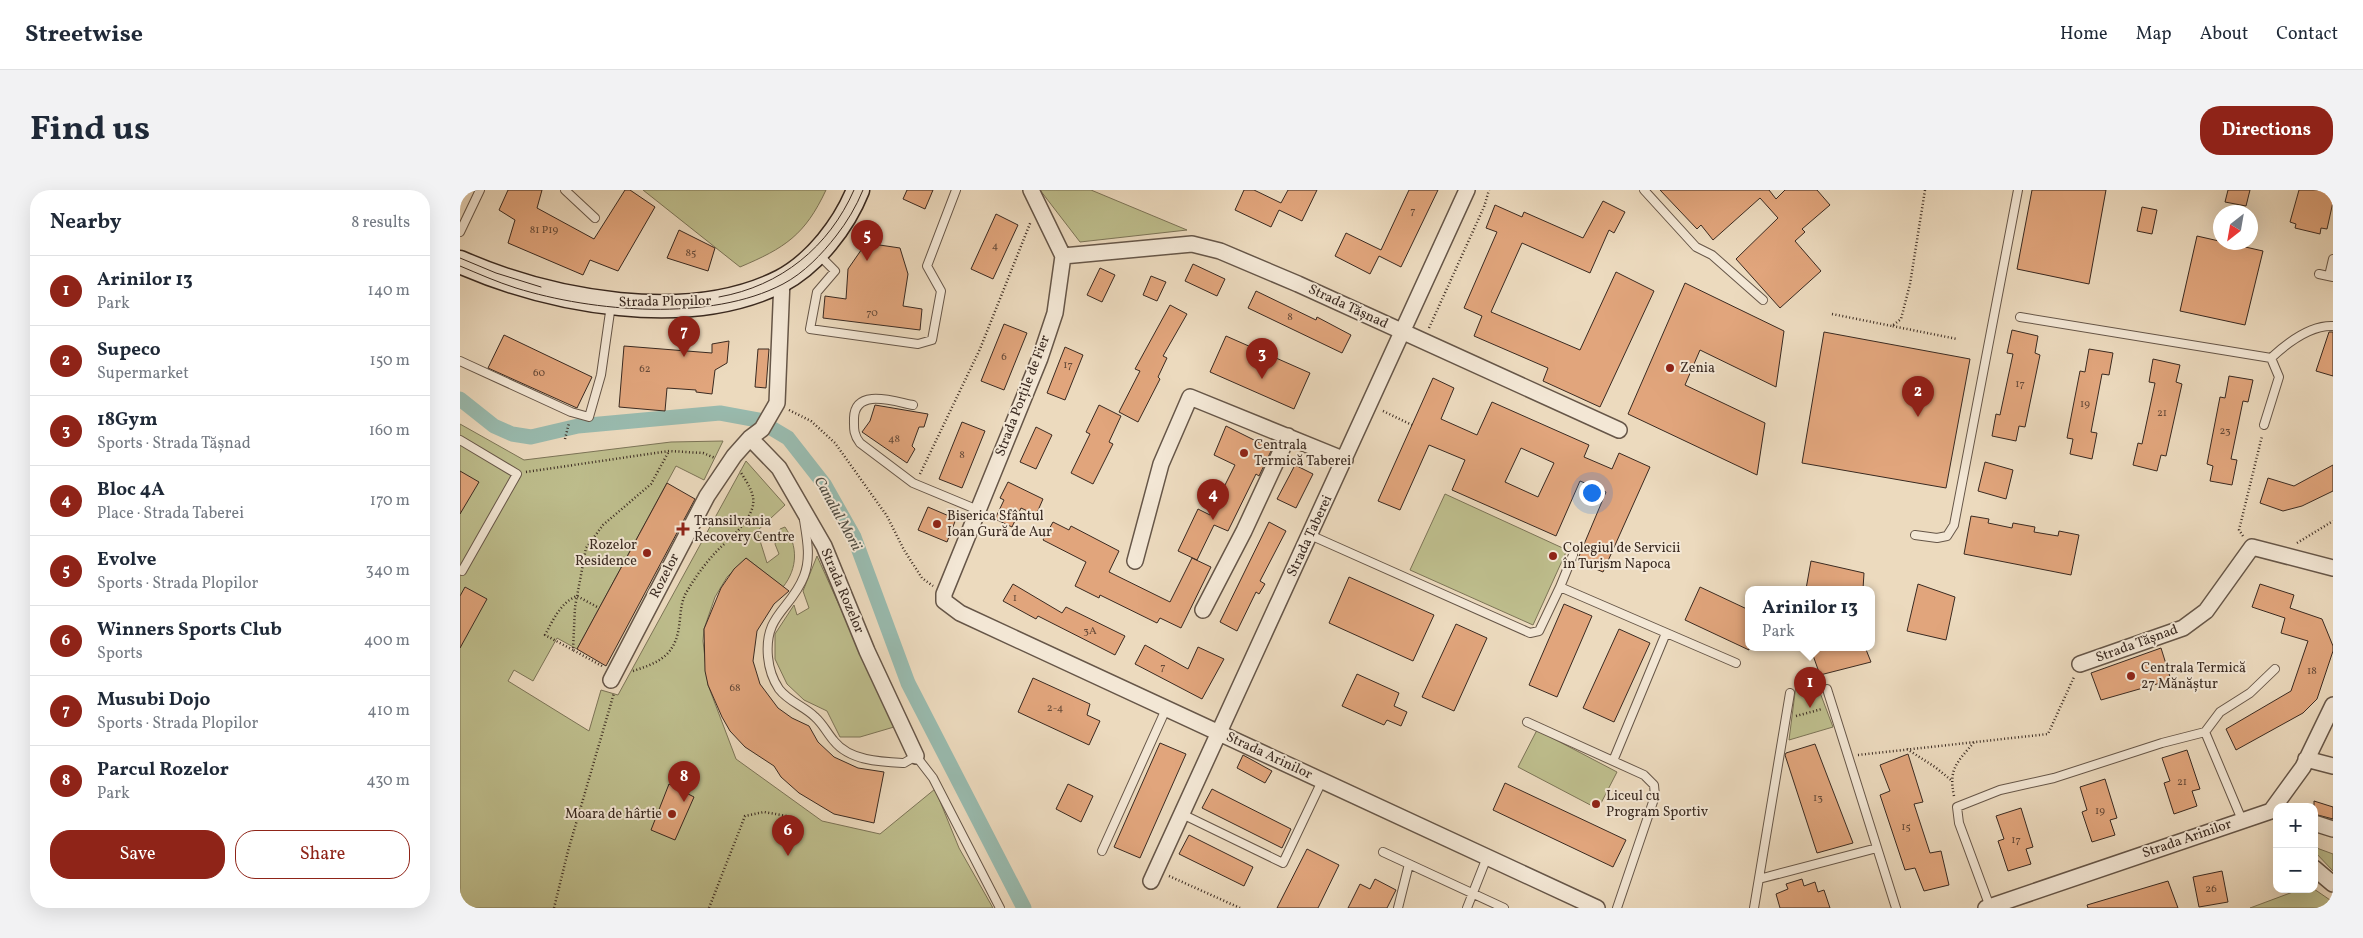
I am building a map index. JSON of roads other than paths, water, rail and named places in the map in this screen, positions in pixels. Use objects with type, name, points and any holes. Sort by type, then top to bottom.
[{"type":"main road","name":"Strada Plopilor","points":[[460,262],[498,277],[559,295],[612,303],[653,305],[713,302],[752,293],[782,280],[816,253],[846,215],[858,190]]},
{"type":"street","points":[[1031,190],[1042,208],[1063,256]]},
{"type":"street","name":"Strada Taberei","points":[[1154,874],[1370,406],[1467,190]]},
{"type":"street","name":"Strada Tășnad","points":[[1063,256],[1192,244],[1220,251],[1247,261],[1619,430]]},
{"type":"street","name":"Strada Porțile de Fier","points":[[944,598],[1040,358],[1055,313],[1063,256]]},
{"type":"street","points":[[756,434],[775,407],[782,280]]},
{"type":"street","points":[[1134,562],[1161,464],[1190,397],[1345,460]]},
{"type":"street","name":"Rozelor","points":[[614,674],[690,524],[728,464],[756,434]]},
{"type":"street","name":"Strada Rozelor","points":[[756,434],[801,503],[824,546],[867,651],[916,756]]},
{"type":"street","points":[[1203,610],[1244,530],[1288,436]]},
{"type":"street","name":"Strada Tășnad","points":[[2080,664],[2183,628],[2206,611],[2252,547],[2333,568]]},
{"type":"street","name":"Strada Arinilor","points":[[944,598],[960,613],[1597,908]]},
{"type":"street","name":"Strada Arinilor","points":[[2282,803],[2333,705]]},
{"type":"street","points":[[2306,759],[2333,766]]},
{"type":"street","name":"Strada Arinilor","points":[[1988,907],[2242,820],[2273,815]]},
{"type":"street","points":[[2318,824],[2333,829]]},
{"type":"street","points":[[2318,871],[2333,884]]},
{"type":"lane","points":[[460,232],[480,190]]},
{"type":"lane","points":[[565,190],[595,218]]},
{"type":"lane","points":[[816,253],[835,271],[817,292],[810,329],[918,344],[932,340],[941,291],[927,266],[956,190]]},
{"type":"lane","points":[[1644,190],[1696,247],[1712,255],[1762,300]]},
{"type":"lane","points":[[1915,535],[1937,538],[1947,536],[1954,525],[2018,190]]},
{"type":"lane","points":[[2319,274],[2331,277],[2333,259]]},
{"type":"lane","points":[[460,361],[572,412],[589,417],[601,375],[612,303]]},
{"type":"lane","points":[[2020,317],[2271,358]]},
{"type":"lane","points":[[2271,358],[2284,346],[2302,335],[2326,325],[2333,326]]},
{"type":"lane","points":[[2264,426],[2279,377],[2271,358]]},
{"type":"lane","points":[[913,405],[874,397],[864,400],[854,414],[854,435],[860,443],[913,483],[978,510]]},
{"type":"lane","points":[[460,440],[518,474],[462,571]]},
{"type":"lane","points":[[801,503],[809,548],[804,576],[792,597],[776,616],[766,639],[769,668],[779,689],[794,704],[813,714],[822,723],[834,742],[858,757],[904,763],[916,756],[933,778],[1000,908]]},
{"type":"lane","points":[[1310,535],[1530,633],[1540,631],[1573,555]]},
{"type":"lane","points":[[1560,587],[1736,663]]},
{"type":"lane","points":[[1614,761],[1666,633]]},
{"type":"lane","points":[[1988,907],[1959,823],[1957,807],[2000,790],[2054,778],[2162,743],[2205,732],[2220,712],[2250,693],[2275,670]]},
{"type":"lane","points":[[1827,689],[1896,908]]},
{"type":"lane","points":[[1754,908],[1790,692]]},
{"type":"lane","points":[[1102,851],[1166,709]]},
{"type":"lane","points":[[1527,722],[1644,775],[1654,785],[1655,796],[1617,908]]},
{"type":"lane","points":[[2205,732],[2242,820]]},
{"type":"lane","points":[[1182,814],[1283,863],[1322,780]]},
{"type":"lane","points":[[1759,879],[1877,848]]},
{"type":"lane","points":[[1383,852],[1504,908]]},
{"type":"lane","points":[[1467,908],[1487,857]]},
{"type":"lane","points":[[1398,908],[1409,864]]},
{"type":"waterway","name":"Canalul Morii","points":[[460,399],[494,426],[512,434],[531,437],[578,426],[720,413],[758,420],[788,438],[824,484],[854,537],[908,683],[1024,908]]},
{"type":"tram line","points":[[719,297],[742,292],[763,284],[800,261],[817,246],[831,229],[844,211],[854,190]]},
{"type":"tram line","points":[[460,266],[516,288],[580,303],[651,309],[687,308],[722,304],[754,296],[783,284],[805,269],[825,250],[840,231],[848,220],[863,190]]},
{"type":"tram line","points":[[460,258],[496,273],[541,287]]},
{"type":"place","name":"Evolve","points":[[867,261]]},
{"type":"place","name":"Musubi Dojo","points":[[684,357]]},
{"type":"place","name":"Zenia","points":[[1670,368]]},
{"type":"place","name":"18Gym","points":[[1262,379]]},
{"type":"place","name":"Supeco","points":[[1918,417]]},
{"type":"place","name":"Centrala Termică Taberei","points":[[1244,453]]},
{"type":"place","name":"Bloc 4A","points":[[1213,520]]},
{"type":"place","name":"Biserica Sfântul Ioan Gură de Aur","points":[[937,524]]},
{"type":"place","name":"Transilvania Recovery Centre","points":[[683,529]]},
{"type":"place","name":"Rozelor Residence","points":[[647,553]]},
{"type":"place","name":"Colegiul de Servicii în Turism Napoca","points":[[1553,556]]},
{"type":"place","name":"Centrala Termică 27 Mănăștur","points":[[2131,676]]},
{"type":"place","name":"Arinilor 13","points":[[1810,708]]},
{"type":"place","name":"Parcul Rozelor","points":[[684,802]]},
{"type":"place","name":"Liceul cu Program Sportiv","points":[[1596,804]]},
{"type":"place","name":"Moara de hârtie","points":[[672,814]]},
{"type":"place","name":"Winners Sports Club","points":[[788,856]]}]
